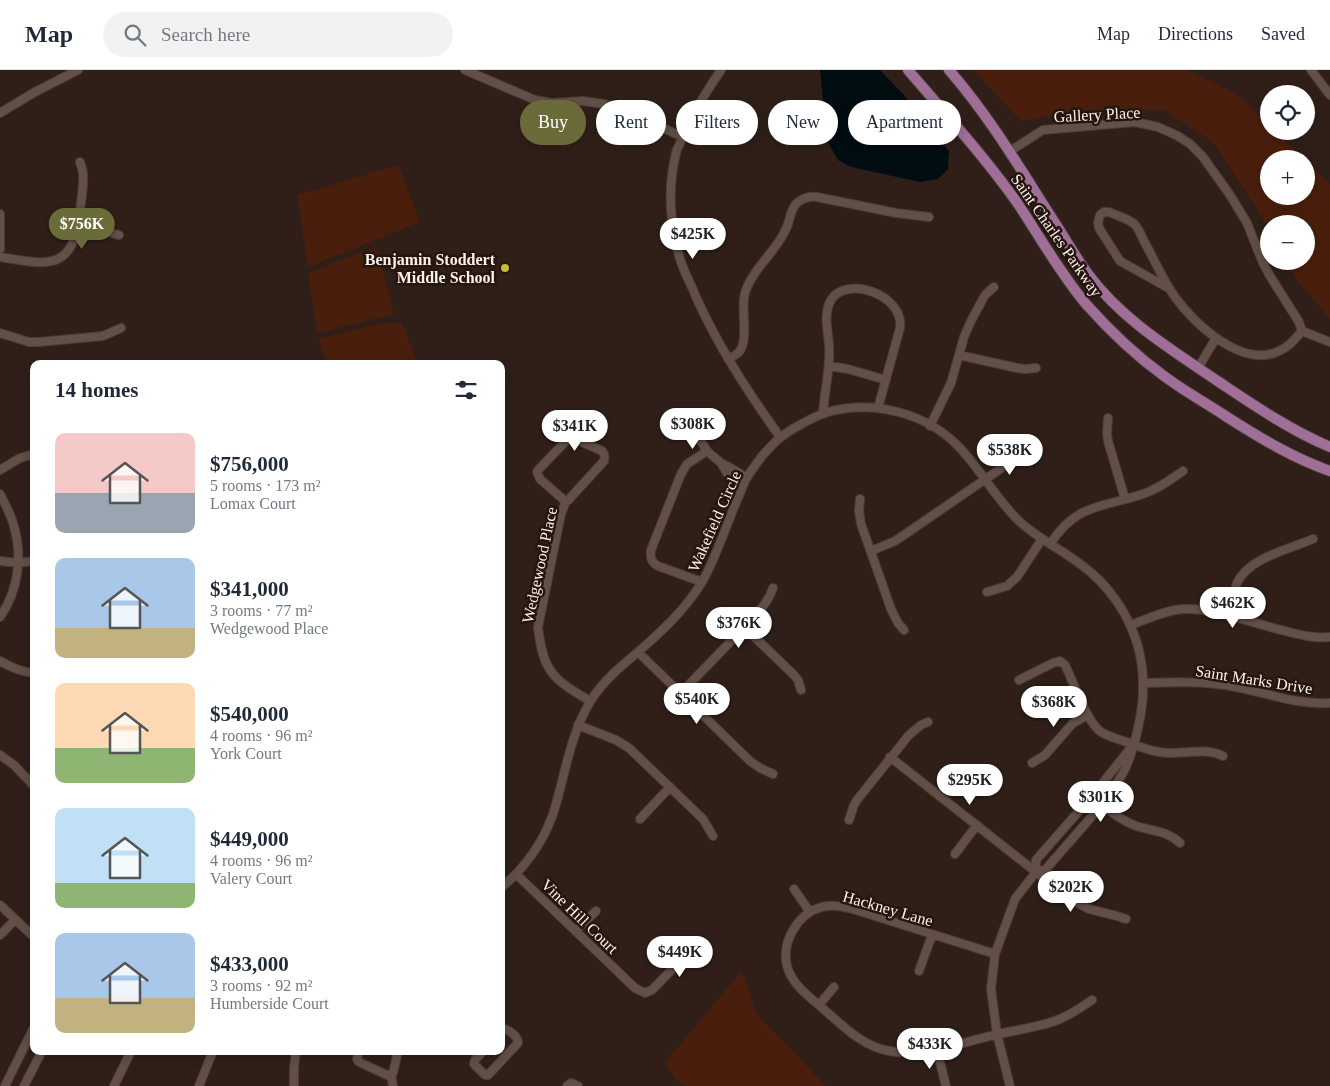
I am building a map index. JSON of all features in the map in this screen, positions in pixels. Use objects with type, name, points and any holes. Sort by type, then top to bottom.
[{"type":"main road","name":"Saint Charles Parkway","points":[[908,70],[984,159],[1086,304],[1125,344],[1149,365],[1178,386],[1257,436],[1297,458],[1330,472]]},
{"type":"main road","name":"Saint Charles Parkway","points":[[949,70],[980,108],[1010,151],[1075,255],[1097,285],[1130,319],[1198,368],[1275,419],[1330,447]]},
{"type":"street","points":[[0,113],[66,73],[78,70]]},
{"type":"street","points":[[465,70],[535,100],[552,102],[583,101],[604,104],[621,109],[676,134]]},
{"type":"street","points":[[702,100],[721,70]]},
{"type":"street","points":[[1311,70],[1330,95]]},
{"type":"street","name":"Gallery Place","points":[[1010,151],[1043,130],[1135,122],[1166,130],[1190,144],[1213,170],[1247,223],[1263,263],[1299,322],[1302,331]]},
{"type":"street","points":[[680,145],[676,153],[670,202],[674,231],[682,262],[711,328],[728,359],[780,437]]},
{"type":"street","points":[[0,257],[37,263],[51,262],[63,256],[72,246],[76,238],[83,174],[80,162]]},
{"type":"street","points":[[728,359],[738,354],[743,344],[743,298],[745,291],[783,234],[792,211],[800,200],[817,197],[896,213],[930,217]]},
{"type":"street","points":[[1170,289],[1120,262],[1099,228],[1099,217],[1102,213],[1109,212],[1135,225],[1180,304],[1194,320],[1216,338],[1242,351],[1253,354],[1276,353],[1285,348],[1302,331],[1330,342]]},
{"type":"street","points":[[0,214],[0,249]]},
{"type":"street","points":[[78,224],[119,235]]},
{"type":"street","points":[[930,426],[949,390],[964,337],[976,310],[985,295],[994,287]]},
{"type":"street","points":[[823,414],[829,366],[826,318],[828,305],[833,296],[840,291],[848,289],[862,290],[887,299],[895,308],[900,319],[900,328],[878,408]]},
{"type":"street","points":[[0,333],[29,342],[46,342],[103,336],[122,328]]},
{"type":"street","points":[[1198,368],[1216,338]]},
{"type":"street","points":[[960,355],[1017,368],[1036,368]]},
{"type":"street","points":[[829,366],[848,369],[886,380]]},
{"type":"street","name":"Wakefield Circle","points":[[505,884],[534,852],[548,826],[578,725],[590,701],[608,678],[677,614],[702,582],[745,481],[780,437],[806,421],[823,414],[852,408],[878,408],[916,417],[958,445],[1015,517],[1027,528],[1079,563],[1097,578],[1117,602],[1131,625],[1140,656],[1144,683],[1141,714],[1124,772],[1102,804],[1045,870],[1036,872]]},
{"type":"street","points":[[1108,418],[1108,441],[1125,499]]},
{"type":"street","points":[[687,419],[707,451],[721,464],[729,467],[745,481]]},
{"type":"street","name":"Wedgewood Place","points":[[566,502],[540,479],[537,472],[567,440],[573,438],[602,451],[605,458],[566,502],[561,514],[538,627],[542,654],[554,677],[569,689],[590,701]]},
{"type":"street","points":[[702,582],[658,566],[653,563],[650,556],[681,474],[687,464],[707,451]]},
{"type":"street","points":[[871,551],[895,541],[1022,454]]},
{"type":"street","points":[[0,470],[20,458],[30,455]]},
{"type":"street","points":[[1050,544],[1063,526],[1077,515],[1090,509],[1155,490],[1183,471]]},
{"type":"street","points":[[0,494],[13,524],[18,563],[13,590],[0,617]]},
{"type":"street","points":[[860,499],[859,517],[895,618],[904,630]]},
{"type":"street","points":[[987,592],[1007,586],[1017,577],[1042,539]]},
{"type":"street","points":[[1230,617],[1236,585],[1249,567],[1261,560],[1313,539]]},
{"type":"street","points":[[0,561],[18,563],[30,562]]},
{"type":"street","points":[[680,694],[766,602],[771,596],[773,588]]},
{"type":"street","points":[[1131,625],[1159,614],[1176,610],[1194,610],[1307,636],[1330,638]]},
{"type":"street","points":[[744,627],[794,675],[798,680],[801,690]]},
{"type":"street","points":[[638,652],[750,761],[773,774]]},
{"type":"street","points":[[0,661],[22,672],[30,673]]},
{"type":"street","points":[[1019,680],[1060,661],[1065,665],[1088,715],[1094,725],[1102,732],[1161,753],[1203,752],[1223,756]]},
{"type":"street","name":"Saint Marks Drive","points":[[1144,683],[1194,682],[1218,684],[1297,701],[1330,703]]},
{"type":"street","points":[[1032,763],[1045,755],[1073,724],[1088,715]]},
{"type":"street","points":[[849,820],[857,800],[890,757],[913,731],[928,722]]},
{"type":"street","points":[[578,725],[622,743],[638,756],[703,819],[712,836]]},
{"type":"street","name":"Wakefield Circle","points":[[1010,1086],[997,1034],[991,989],[995,954],[1015,899],[1036,872],[1036,860],[1093,795],[1133,744]]},
{"type":"street","points":[[0,755],[14,765],[30,782]]},
{"type":"street","points":[[890,757],[1069,898],[1089,909],[1126,919]]},
{"type":"street","points":[[640,819],[670,787]]},
{"type":"street","points":[[1093,795],[1125,821],[1174,837],[1180,843]]},
{"type":"street","points":[[955,854],[977,825]]},
{"type":"street","name":"Vine Hill Court","points":[[516,874],[635,988],[643,993],[649,992],[656,987],[682,959],[690,945]]},
{"type":"street","points":[[794,889],[810,912],[799,922],[787,944],[786,958],[789,972],[805,994],[854,1035],[888,1051],[914,1052],[937,1050],[1052,1022],[1071,1014],[1092,1000]]},
{"type":"street","points":[[0,905],[30,933]]},
{"type":"street","name":"Hackney Lane","points":[[810,912],[823,907],[847,907],[995,954]]},
{"type":"street","points":[[575,930],[596,911]]},
{"type":"street","points":[[0,935],[15,920]]},
{"type":"street","points":[[919,971],[932,935]]},
{"type":"street","points":[[819,1005],[834,987]]},
{"type":"street","points":[[479,1055],[474,1064],[487,1076],[491,1074],[518,1043],[517,1039],[505,1029]]},
{"type":"street","points":[[5,1086],[30,1035]]},
{"type":"street","points":[[937,1050],[946,1086]]},
{"type":"street","points":[[24,1086],[40,1055]]},
{"type":"street","points":[[114,1086],[129,1055]]},
{"type":"street","points":[[199,1086],[211,1055]]},
{"type":"street","points":[[294,1086],[296,1055]]},
{"type":"street","points":[[358,1055],[356,1059],[358,1062],[386,1075],[391,1075]]},
{"type":"street","points":[[393,1086],[391,1075],[397,1055]]},
{"type":"street","points":[[567,1086],[571,1083],[578,1086]]},
{"type":"shaded area","points":[[820,70],[880,70],[908,100],[848,100],[848,145],[944,145],[949,151],[948,169],[938,179],[920,182],[851,167],[838,160],[829,145],[838,145],[838,100],[823,100]]},
{"type":"shaded area","points":[[973,70],[1187,70],[1237,94],[1260,116],[1260,140],[1285,140],[1295,150],[1260,150],[1260,205],[1315,205],[1315,170],[1330,184],[1330,319],[1295,278],[1291,270],[1315,270],[1315,215],[1260,215],[1213,142],[1164,110],[1087,110],[1021,121]]},
{"type":"shaded area","points":[[399,165],[420,222],[308,267],[297,195]]},
{"type":"shaded area","points":[[373,248],[379,254],[394,314],[317,333],[308,273]]},
{"type":"shaded area","points":[[382,323],[402,323],[416,360],[325,360],[319,339]]},
{"type":"shaded area","points":[[742,971],[756,1013],[826,1086],[684,1086],[676,1079],[665,1062]]},
{"type":"place","name":"Benjamin Stoddert Middle School","points":[[505,268]]}]
